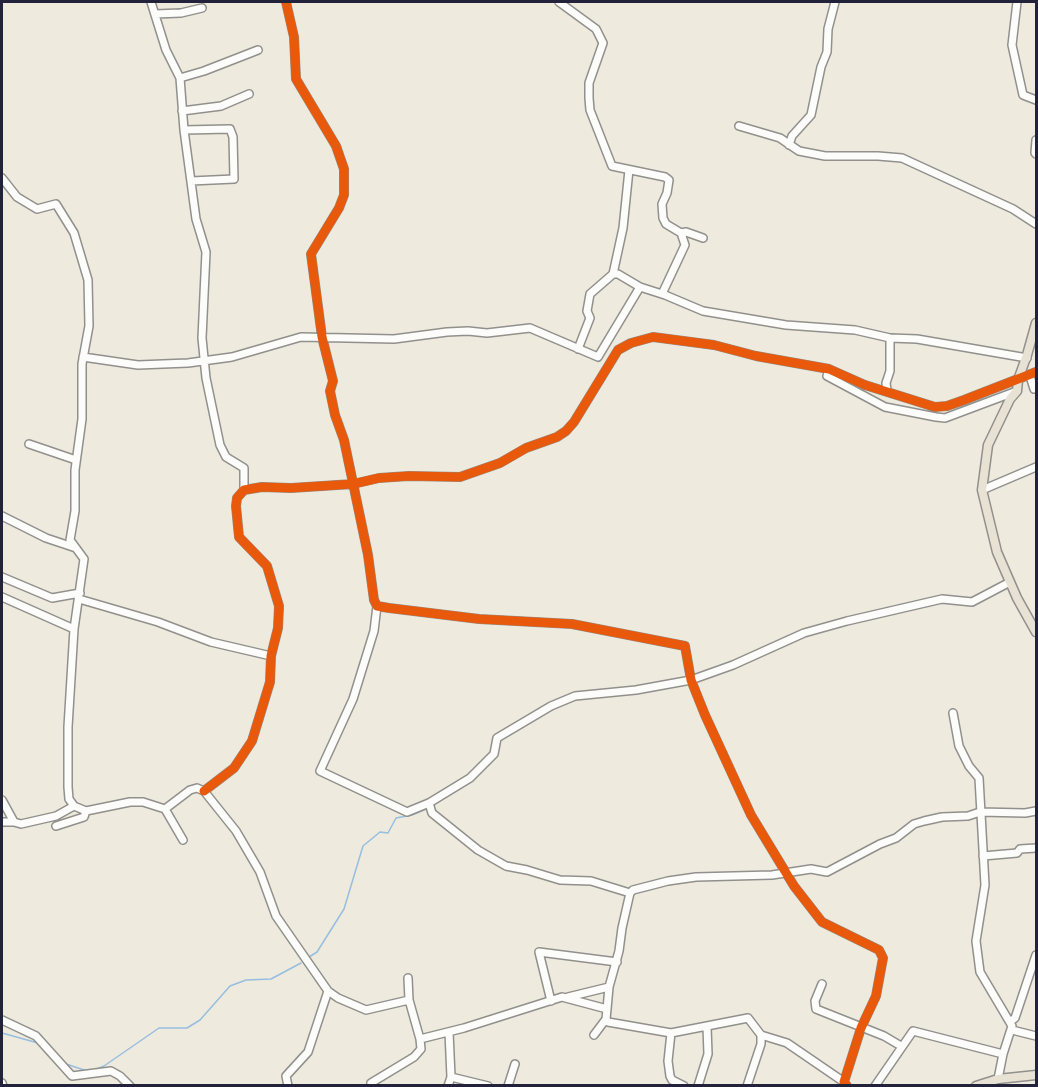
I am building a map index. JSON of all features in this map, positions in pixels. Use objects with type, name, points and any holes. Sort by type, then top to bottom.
[{"type":"main road","points":[[1036,322],[1027,358],[1017,384],[988,445],[982,490],[997,552],[1036,632]]},
{"type":"main road","points":[[976,1086],[998,1079],[1036,1075]]},
{"type":"street","points":[[151,2],[166,50],[180,78],[184,130],[196,219],[206,252],[203,362],[220,445],[226,457],[244,468],[244,490]]},
{"type":"street","points":[[286,2],[294,37],[296,79],[336,146],[344,169],[344,195],[339,208],[311,254],[322,337],[333,381],[330,388],[335,416],[344,440],[368,555],[372,592],[377,606],[374,631],[353,699],[320,771],[407,812],[429,803],[470,778],[494,754],[497,738],[551,706],[575,696],[624,692],[691,680],[804,633],[942,599],[972,602],[1010,582]]},
{"type":"street","points":[[559,2],[596,29],[603,43],[589,83],[590,110],[612,166],[668,178],[667,194],[662,204],[666,224],[681,233],[686,232],[703,238]]},
{"type":"street","points":[[789,145],[792,136],[811,115],[820,67],[829,41],[828,29],[835,2]]},
{"type":"street","points":[[1017,2],[1011,45],[1023,95],[1036,100]]},
{"type":"street","points":[[155,14],[181,13],[202,8]]},
{"type":"street","points":[[180,78],[258,50]]},
{"type":"street","points":[[182,111],[221,106],[249,94]]},
{"type":"street","points":[[739,126],[780,138],[799,151],[825,156],[902,158],[1013,209],[1036,224]]},
{"type":"street","points":[[184,130],[230,129],[233,137],[234,179],[191,181]]},
{"type":"street","points":[[1036,140],[1036,154]]},
{"type":"street","points":[[578,349],[590,318],[587,311],[590,294],[613,274],[623,228],[629,170]]},
{"type":"street","points":[[2,178],[17,196],[37,209],[56,204],[74,233],[88,280],[89,326],[83,357],[82,419],[76,460],[75,511],[70,540],[84,559],[74,629],[68,754],[69,799],[74,807],[86,811],[130,802],[143,802],[165,809],[183,840]]},
{"type":"street","points":[[662,294],[685,245],[681,233]]},
{"type":"street","points":[[613,274],[618,274],[640,287],[702,311],[786,325],[855,330],[890,338],[917,339],[987,349],[1027,358]]},
{"type":"street","points":[[598,357],[640,287]]},
{"type":"street","points":[[83,357],[138,365],[203,362],[259,350],[301,337],[394,339],[447,332],[488,333],[530,328],[610,362]]},
{"type":"street","points":[[204,791],[234,768],[252,741],[270,682],[271,656],[278,628],[279,606],[267,566],[239,537],[236,506],[237,498],[244,490],[262,487],[291,488],[353,484],[379,478],[409,476],[460,477],[500,463],[526,448],[557,437],[574,422],[618,350],[631,343],[653,337],[714,345],[756,356],[829,369],[865,386],[887,390],[915,401],[942,407],[1017,384]]},
{"type":"street","points":[[887,390],[891,362],[890,338]]},
{"type":"street","points":[[829,369],[827,376],[885,407],[939,418],[945,418],[1033,374],[1034,389]]},
{"type":"street","points":[[29,444],[76,460]]},
{"type":"street","points":[[982,490],[1036,466]]},
{"type":"street","points":[[2,516],[46,538],[76,548]]},
{"type":"street","points":[[2,577],[52,598],[80,596],[211,642],[271,656]]},
{"type":"street","points":[[2,597],[74,629]]},
{"type":"street","points":[[377,606],[479,619],[572,624],[685,646],[691,680],[750,815],[822,922],[879,950],[883,958],[876,996],[861,1028],[846,1084],[788,1043],[761,1035],[748,1018],[670,1032],[608,1023],[606,1019]]},
{"type":"street","points":[[953,713],[959,746],[969,766],[979,778],[985,885],[976,942],[980,972],[1011,1022],[1012,1030],[1003,1054],[998,1079]]},
{"type":"street","points":[[165,809],[190,790],[197,788],[204,791],[236,831],[260,872],[276,916],[328,991],[366,1010],[409,1000]]},
{"type":"street","points":[[2,800],[14,822]]},
{"type":"street","points":[[429,803],[432,813],[478,850],[506,866],[560,880],[591,881],[630,893]]},
{"type":"street","points":[[2,822],[31,823],[56,816],[74,807]]},
{"type":"street","points":[[56,826],[84,817],[86,811]]},
{"type":"street","points":[[594,1035],[606,1019],[609,987],[617,962],[630,893],[633,890],[668,881],[787,873],[811,869],[827,872],[896,838],[914,824],[942,817],[968,816],[980,812],[1025,813],[1036,811]]},
{"type":"street","points":[[983,856],[1017,853],[1020,849],[1036,848]]},
{"type":"street","points":[[551,1001],[539,952],[617,962]]},
{"type":"street","points":[[1011,1022],[1015,1018],[1036,955]]},
{"type":"street","points":[[371,1083],[414,1057],[421,1049],[409,1000],[408,978]]},
{"type":"street","points":[[822,984],[816,1001],[816,1009],[884,1036],[901,1046]]},
{"type":"street","points":[[420,1039],[551,1001],[609,987]]},
{"type":"street","points":[[288,1086],[286,1076],[308,1052],[328,991]]},
{"type":"street","points":[[567,997],[607,1009]]},
{"type":"street","points":[[2,1020],[36,1036],[72,1076],[111,1071],[130,1086]]},
{"type":"street","points":[[698,1086],[708,1054],[707,1027]]},
{"type":"street","points":[[875,1086],[901,1046],[916,1030],[1003,1054]]},
{"type":"street","points":[[1012,1030],[1036,1036]]},
{"type":"street","points":[[448,1086],[451,1077],[449,1032]]},
{"type":"street","points":[[670,1032],[668,1061],[670,1076],[672,1080],[684,1086]]},
{"type":"street","points":[[747,1086],[761,1044],[761,1035]]},
{"type":"street","points":[[508,1086],[515,1064]]},
{"type":"street","points":[[451,1077],[488,1086]]},
{"type":"waterway","points":[[309,957],[317,952],[344,909],[363,846],[380,832],[388,833],[396,818],[426,809]]},
{"type":"waterway","points":[[94,1070],[104,1066],[159,1028],[187,1028],[200,1020],[230,986],[246,980],[271,979],[301,963]]},
{"type":"waterway","points":[[2,1033],[38,1043]]},
{"type":"waterway","points":[[66,1064],[87,1071]]},
{"type":"cycle path","points":[[286,2],[294,37],[296,79],[336,146],[344,169],[344,195],[339,208],[311,254],[322,337],[333,381],[330,391],[344,440],[377,606],[479,619],[572,624],[685,646],[691,680],[705,715],[751,815],[794,886],[822,922],[879,950],[883,958],[876,996],[861,1028],[844,1082],[847,1086]]},
{"type":"cycle path","points":[[204,791],[234,768],[252,741],[270,682],[271,656],[278,628],[279,606],[267,566],[239,537],[236,506],[237,498],[244,490],[262,487],[291,488],[353,484],[379,478],[409,476],[460,477],[500,463],[526,448],[557,437],[566,431],[574,422],[618,350],[631,343],[653,337],[714,345],[756,356],[829,369],[865,385],[935,407],[947,406],[1036,372]]}]
